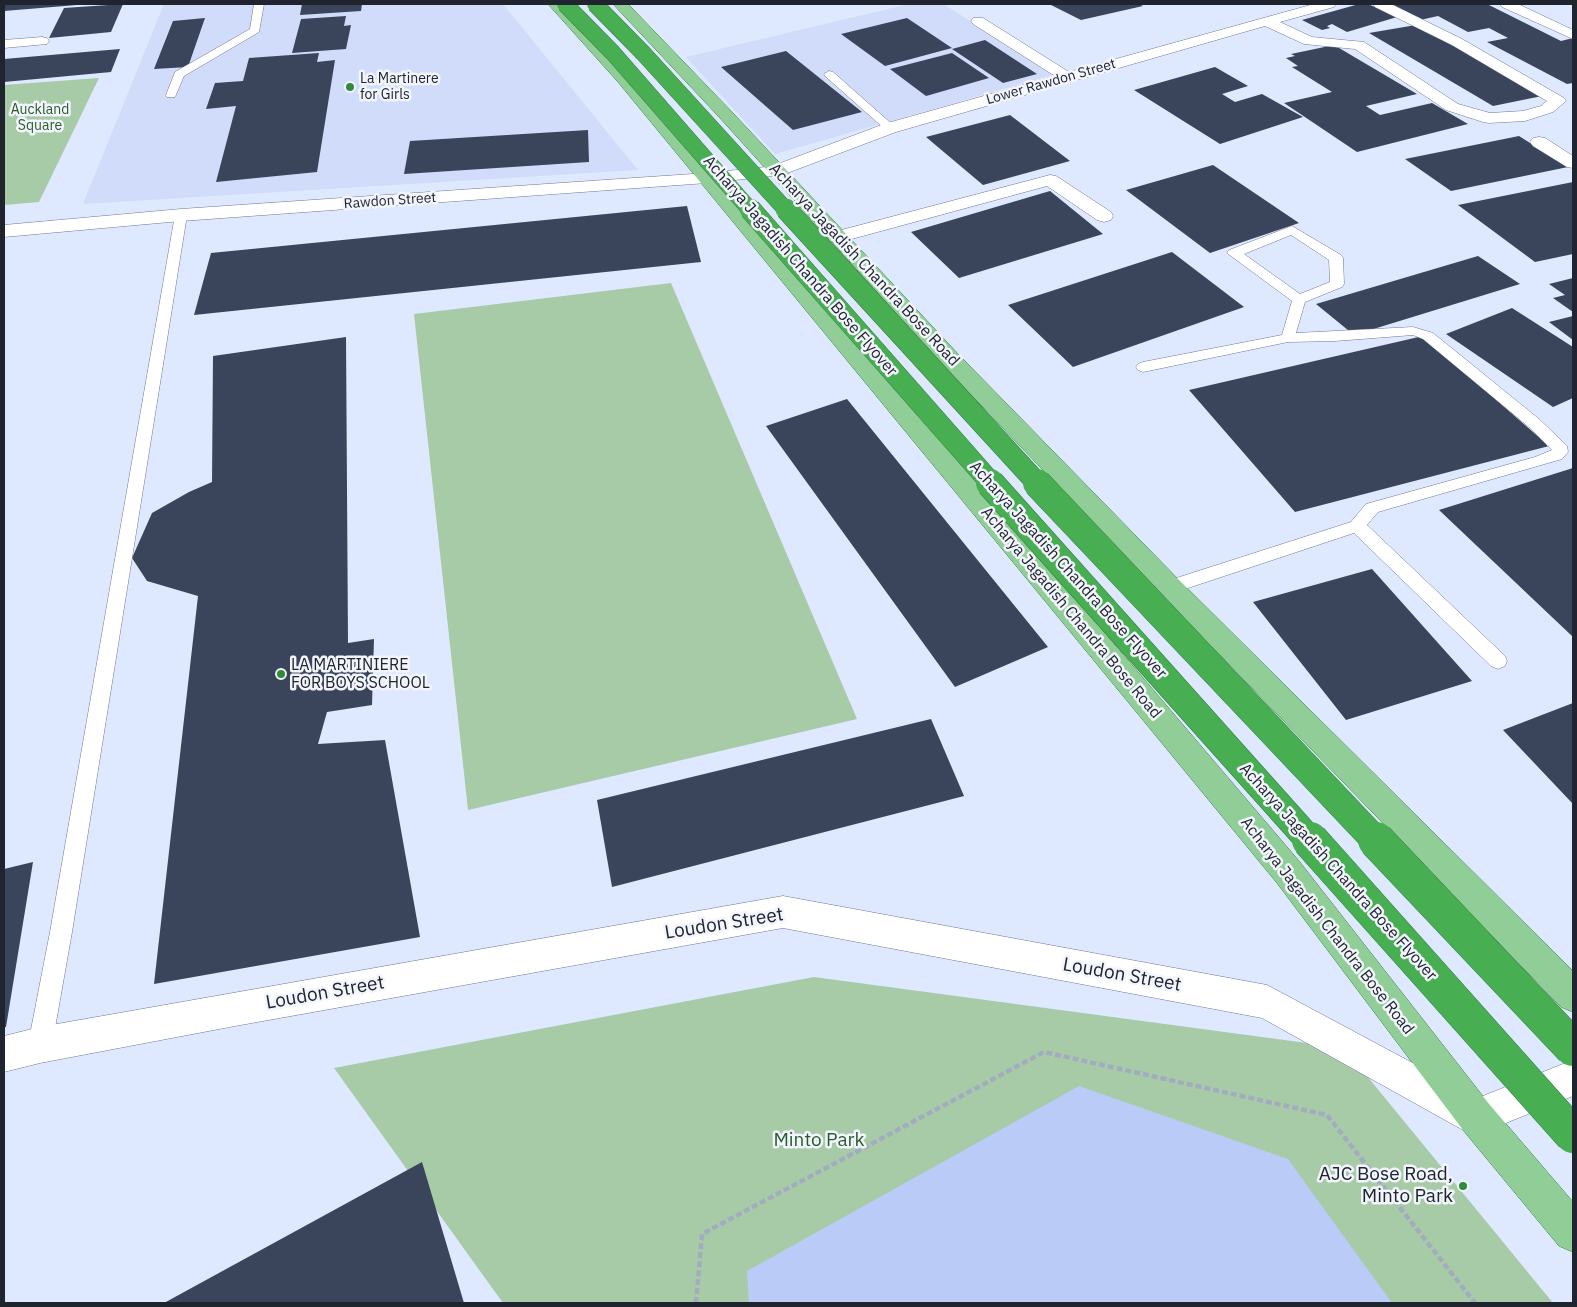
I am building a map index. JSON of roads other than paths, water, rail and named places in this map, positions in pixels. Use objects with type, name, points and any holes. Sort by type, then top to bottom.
[{"type":"highway","name":"Acharya Jagadish Chandra Bose Flyover","points":[[565,4],[613,53],[960,450],[1573,1134]]},
{"type":"highway","name":"Acharya Jagadish Chandra Bose Flyover","points":[[595,4],[644,54],[1060,508],[1573,1048]]},
{"type":"main road","name":"Acharya Jagadish Chandra Bose Road","points":[[555,4],[624,79],[1288,872],[1476,1117],[1573,1232]]},
{"type":"main road","name":"Acharya Jagadish Chandra Bose Road","points":[[620,4],[726,115],[952,360],[1170,587],[1573,995]]},
{"type":"street","name":"Lower Rawdon Street","points":[[776,171],[890,128],[1329,4]]},
{"type":"street","points":[[1267,21],[1309,41],[1359,44],[1452,106],[1488,118],[1525,116],[1547,109],[1558,101],[1457,42],[1380,4]]},
{"type":"street","points":[[1507,4],[1573,35]]},
{"type":"street","points":[[978,21],[1067,77]]},
{"type":"street","points":[[4,44],[42,41]]},
{"type":"street","points":[[1539,142],[1573,163]]},
{"type":"street","name":"Rawdon Street","points":[[4,231],[181,215],[707,178],[776,171]]},
{"type":"street","points":[[837,237],[1050,180],[1104,216]]},
{"type":"street","name":"Loudon Street","points":[[4,1054],[40,1044],[783,912],[1267,1002],[1476,1117]]},
{"type":"street","points":[[1476,1117],[1573,1078]]},
{"type":"lane","points":[[171,95],[179,74],[255,30],[259,4]]},
{"type":"lane","points":[[828,74],[890,128]]},
{"type":"lane","points":[[40,1044],[61,932],[181,215]]},
{"type":"lane","points":[[1292,230],[1336,258],[1337,284],[1299,300],[1234,253],[1292,230]]},
{"type":"lane","points":[[1288,338],[1299,300]]},
{"type":"lane","points":[[1143,367],[1288,338],[1335,338],[1412,331],[1428,336],[1534,423],[1559,446],[1567,449]]},
{"type":"lane","points":[[1170,587],[1357,526],[1372,508],[1540,461],[1567,449]]},
{"type":"lane","points":[[1357,526],[1498,661]]},
{"type":"place","name":"La Martinere for Girls","points":[[350,87]]},
{"type":"place","name":"LA MARTINIERE FOR BOYS SCHOOL","points":[[281,674]]},
{"type":"place","name":"AJC Bose Road, Minto Park","points":[[1463,1186]]},
{"type":"park label","name":"Auckland Square","points":[[40,118]]},
{"type":"park label","name":"Minto Park","points":[[819,1141]]}]
